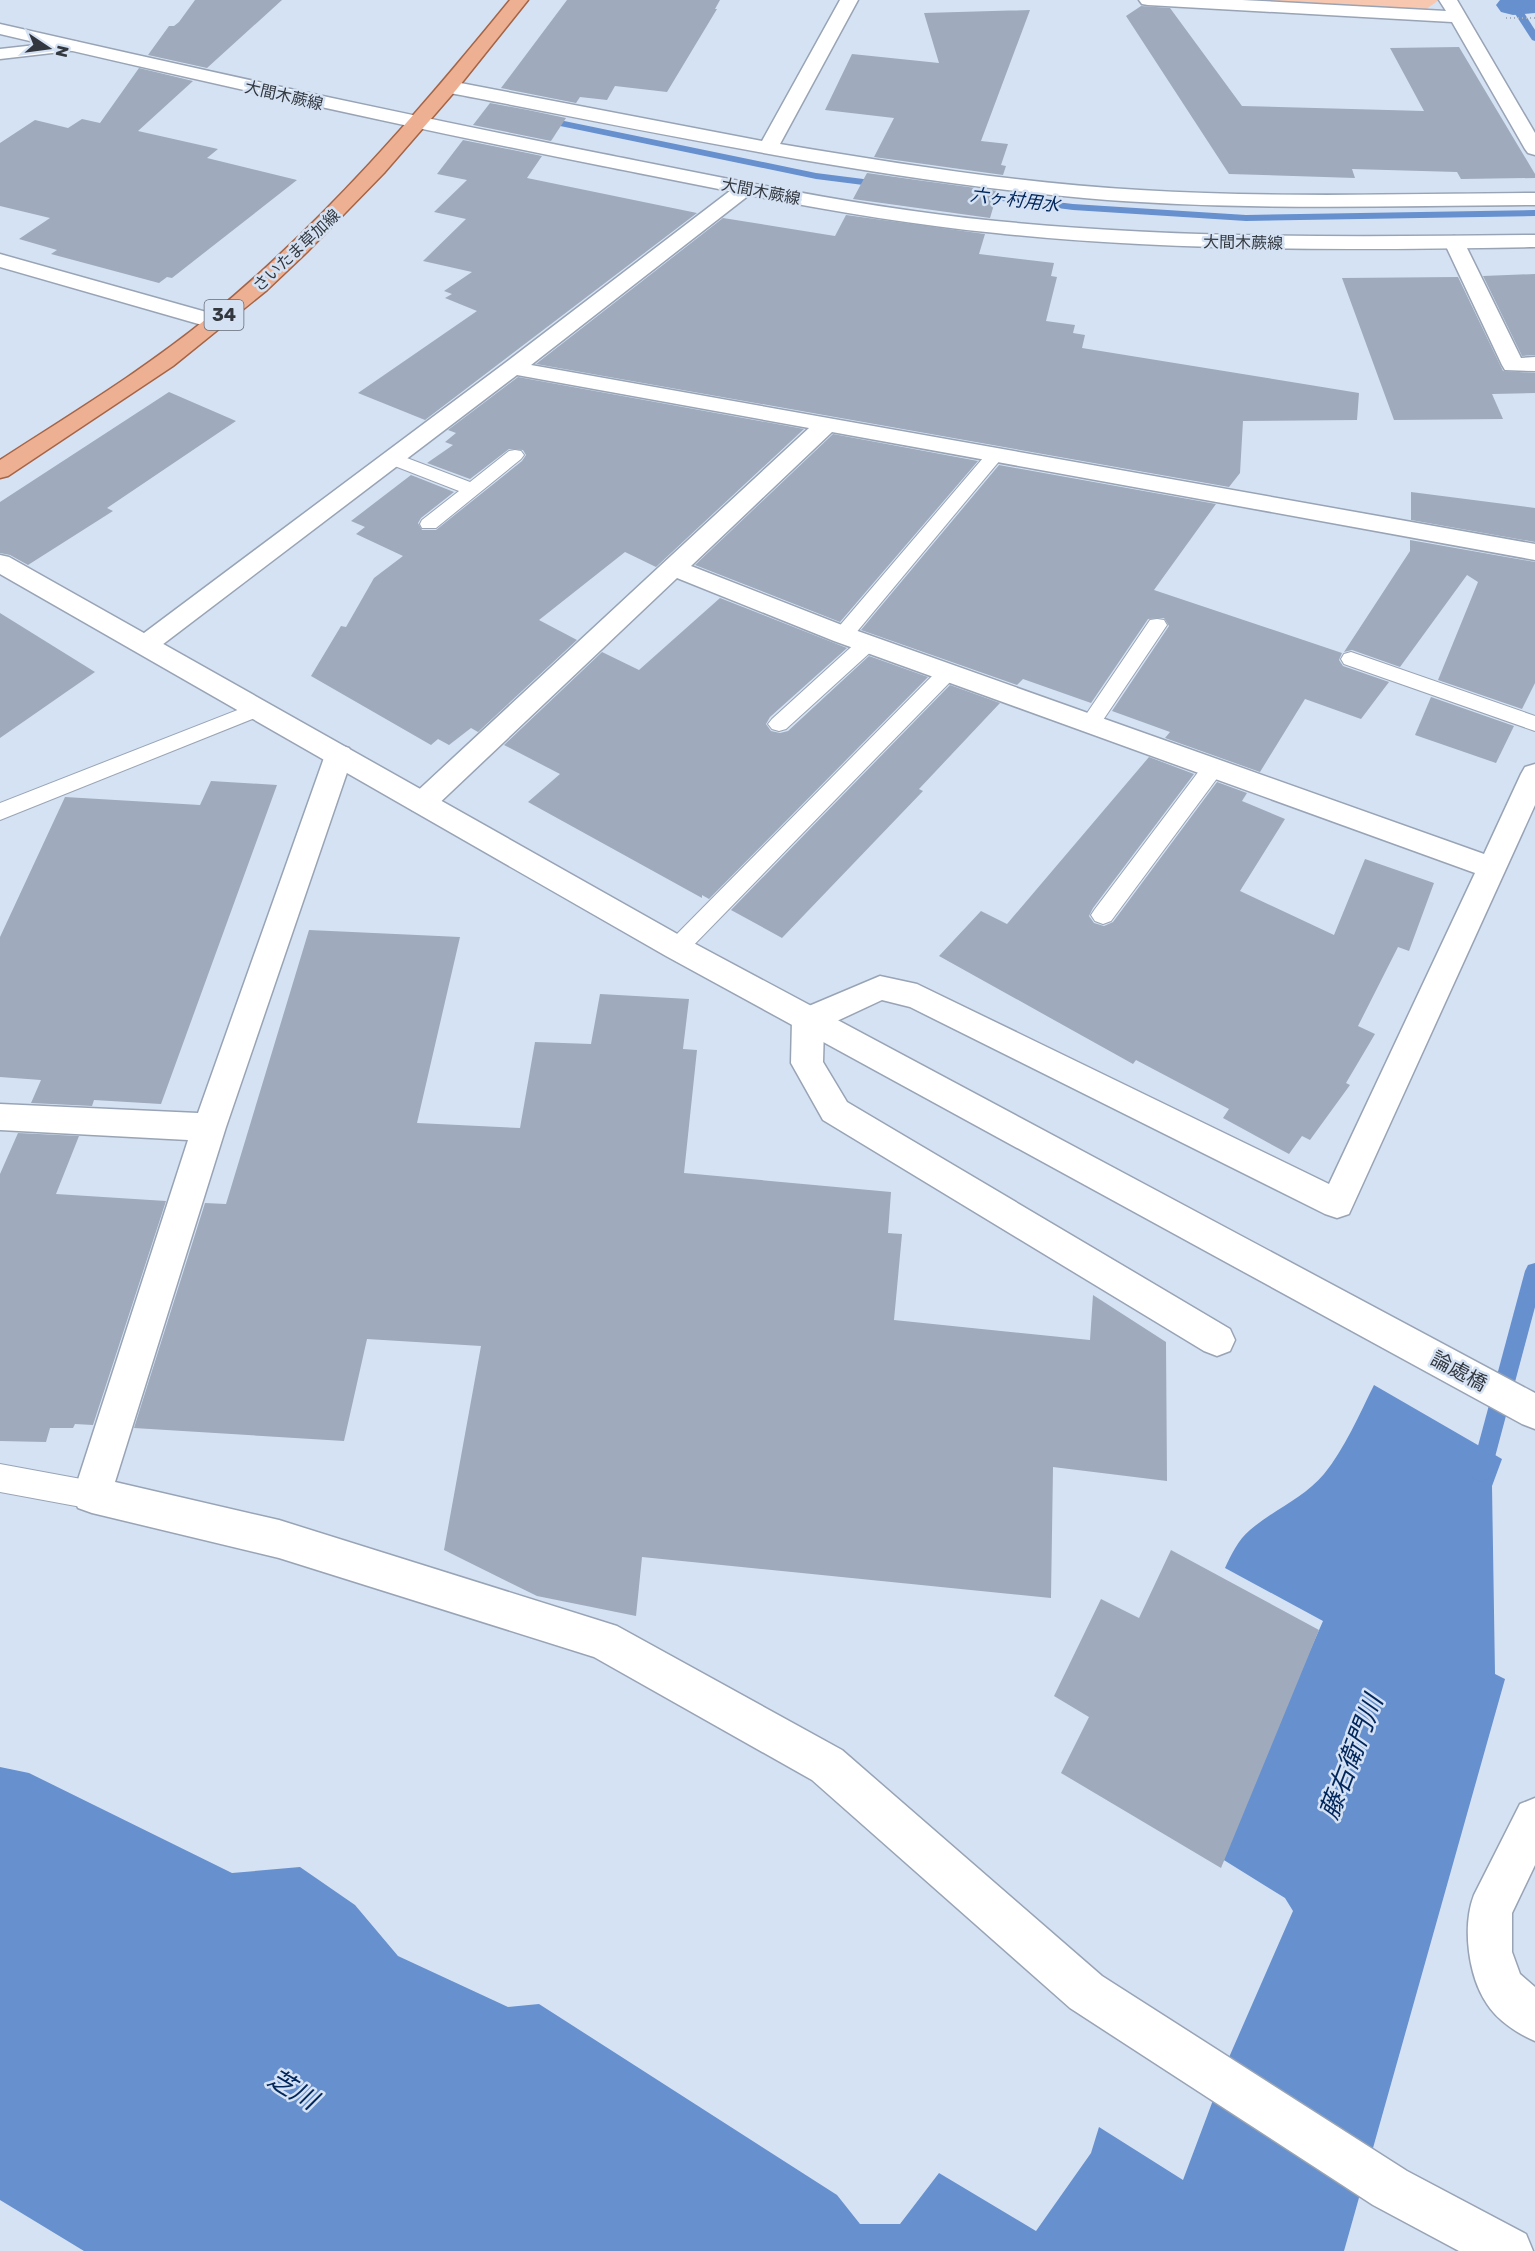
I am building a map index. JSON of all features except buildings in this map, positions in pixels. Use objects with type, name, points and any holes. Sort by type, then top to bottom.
[{"type":"main road","name":"さいたま草加線","points":[[0,471],[133,385],[216,322],[284,264],[333,217],[418,123],[450,87],[519,0]]},
{"type":"street","points":[[769,146],[849,0]]},
{"type":"street","points":[[1148,0],[1458,17]]},
{"type":"street","points":[[1448,0],[1535,149]]},
{"type":"street","name":"大間木蕨線","points":[[0,29],[305,100],[746,188],[919,218],[1078,234],[1269,243],[1535,241]]},
{"type":"street","points":[[0,54],[72,46]]},
{"type":"street","points":[[450,87],[869,164],[1087,192],[1280,201],[1535,199]]},
{"type":"street","points":[[145,645],[513,368],[746,188]]},
{"type":"street","points":[[1454,242],[1513,364],[1535,364]]},
{"type":"street","points":[[0,260],[216,322]]},
{"type":"street","points":[[513,368],[1535,552]]},
{"type":"street","points":[[422,802],[826,425]]},
{"type":"street","name":"論處橋","points":[[0,563],[677,948],[1535,1412]]},
{"type":"street","points":[[674,568],[947,673],[1492,868]]},
{"type":"street","points":[[339,755],[209,1127],[92,1495],[279,1539],[603,1640],[827,1765],[1086,1992],[1390,2188],[1509,2251]]},
{"type":"street","points":[[1217,1340],[835,1111],[807,1063],[808,1020],[880,988],[917,996],[1337,1204],[1535,774]]},
{"type":"street","points":[[0,1117],[209,1127]]},
{"type":"street","points":[[1535,1819],[1490,1911],[1490,1952],[1503,1989],[1535,2018]]},
{"type":"lane","points":[[429,524],[515,455]]},
{"type":"lane","points":[[779,724],[855,639],[995,455]]},
{"type":"lane","points":[[393,459],[472,489]]},
{"type":"lane","points":[[1090,724],[1157,625]]},
{"type":"lane","points":[[1352,659],[1535,724]]},
{"type":"lane","points":[[677,948],[947,673]]},
{"type":"lane","points":[[0,812],[258,709]]},
{"type":"lane","points":[[1103,915],[1213,768]]},
{"type":"lane","points":[[0,1478],[92,1495]]},
{"type":"shaded area","points":[[1223,0],[1439,0],[1425,10]]},
{"type":"water","name":"芝川","points":[[1374,1385],[1502,1459],[1492,1486],[1495,1674],[1505,1679],[1344,2251],[84,2251],[0,2200],[0,1767],[29,1773],[232,1873],[300,1867],[355,1905],[398,1956],[508,2007],[539,2004],[837,2195],[860,2224],[900,2224],[939,2173],[1036,2231],[1091,2153],[1099,2127],[1183,2180],[1230,2055],[1293,1911],[1285,1898],[1219,1857],[1323,1621],[1225,1568],[1235,1548],[1246,1534],[1298,1497],[1324,1474],[1345,1442]]},
{"type":"waterway","name":"藤右衛門川","points":[[1511,0],[1535,38]]},
{"type":"waterway","points":[[1513,5],[1535,3]]},
{"type":"waterway","name":"六ヶ村用水","points":[[540,119],[816,176],[887,185]]},
{"type":"waterway","name":"六ヶ村用水","points":[[974,195],[1073,207],[1246,218],[1535,213]]},
{"type":"waterway","name":"藤右衛門川","points":[[1481,1472],[1535,1271]]}]
